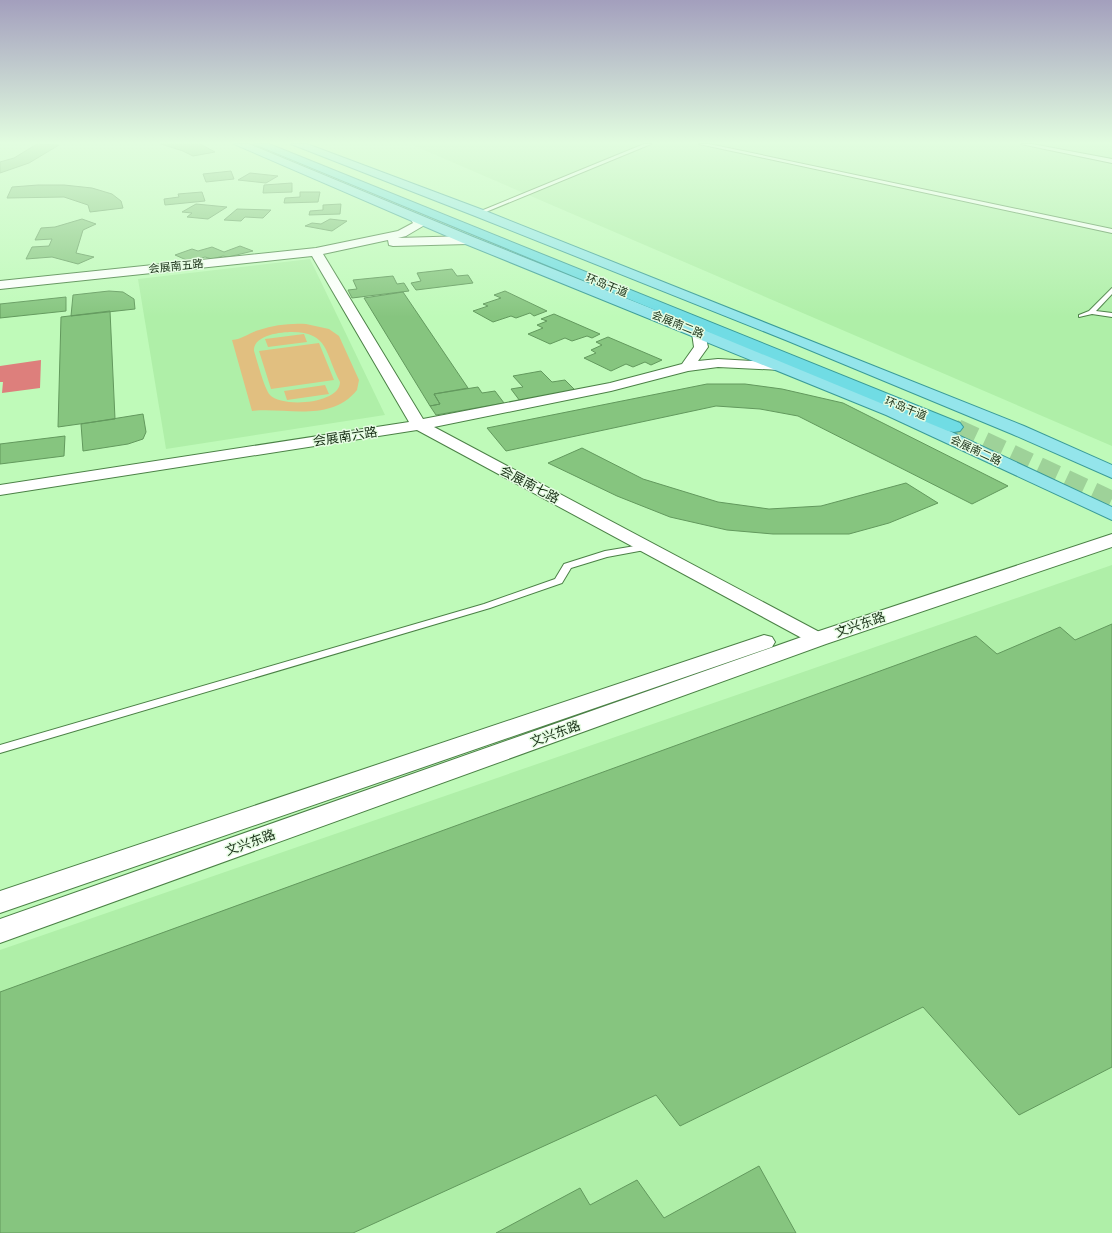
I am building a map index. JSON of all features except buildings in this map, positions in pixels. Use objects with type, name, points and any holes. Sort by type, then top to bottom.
[{"type":"highway","name":"环岛干道","points":[[403,202],[958,424],[674,302],[422,202]]},
{"type":"main road","name":"会展南二路","points":[[377,202],[920,424],[1112,514]]},
{"type":"main road","points":[[449,202],[996,421],[1112,472]]},
{"type":"main road","name":"文兴东路","points":[[0,931],[1112,525]]},
{"type":"main road","name":"文兴东路","points":[[0,902],[810,634],[1112,540]]},
{"type":"street","points":[[351,245],[402,234],[419,224],[416,218]]},
{"type":"street","points":[[351,245],[405,241],[468,240]]},
{"type":"street","name":"会展南五路","points":[[0,285],[316,252],[351,245]]},
{"type":"street","points":[[316,252],[419,425]]},
{"type":"street","points":[[687,367],[701,347],[699,333]]},
{"type":"street","name":"会展南六路","points":[[0,490],[419,425],[611,387],[687,367],[718,362],[781,366]]},
{"type":"street","name":"会展南七路","points":[[419,425],[810,634]]},
{"type":"lane","points":[[479,213],[507,202]]},
{"type":"lane","points":[[973,202],[1112,231]]},
{"type":"lane","points":[[1081,316],[1091,312],[1112,290]]},
{"type":"lane","points":[[1091,312],[1112,316]]},
{"type":"lane","points":[[0,749],[487,606],[559,581],[567,566],[605,554],[647,547]]},
{"type":"shaded area","points":[[544,202],[1112,202],[1112,446]]},
{"type":"shaded area","points":[[310,259],[385,415],[166,449],[138,279]]},
{"type":"shaded area","points":[[300,324],[329,329],[339,336],[359,380],[357,390],[346,400],[334,407],[321,410],[252,411],[232,340],[270,327]],"holes":[[[292,332],[304,333],[313,336],[324,346],[340,382],[337,389],[331,395],[310,402],[286,402],[276,399],[270,395],[265,386],[254,351],[255,346],[258,341],[275,334]]]},
{"type":"shaded area","points":[[304,334],[307,342],[268,347],[265,339]]},
{"type":"shaded area","points":[[319,343],[334,380],[271,389],[259,351]]},
{"type":"shaded area","points":[[41,360],[40,388],[2,393],[3,382],[0,382],[0,366]]},
{"type":"shaded area","points":[[325,385],[329,394],[287,400],[284,391]]},
{"type":"shaded area","points":[[1112,565],[1112,1233],[0,1233],[0,950]]},
{"type":"tunnel","points":[[954,427],[958,430]]},
{"type":"tunnel","points":[[958,430],[1112,501]]}]
